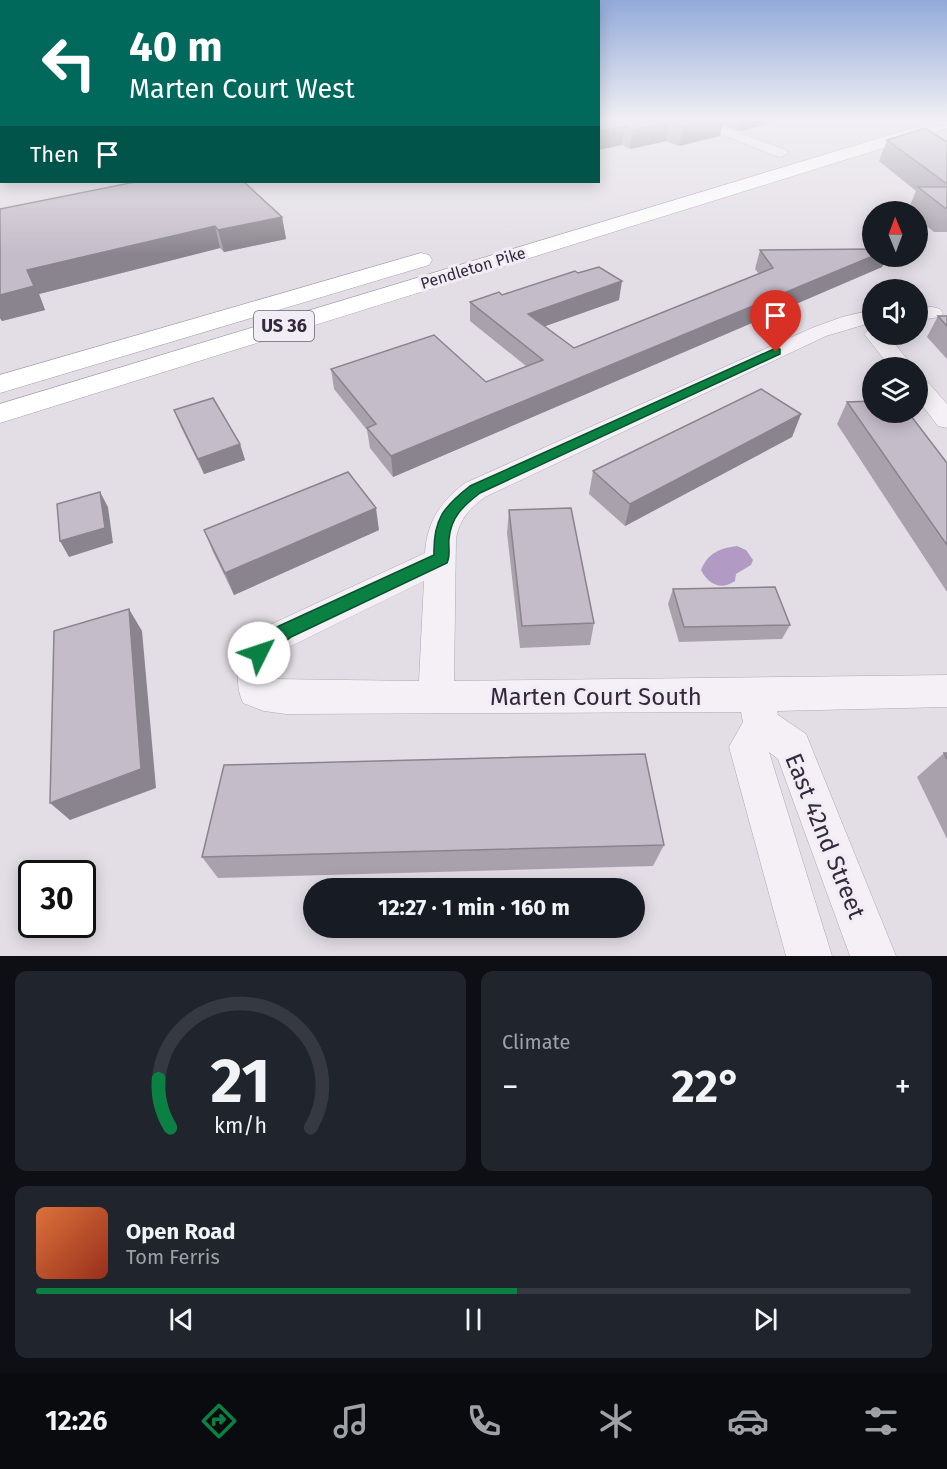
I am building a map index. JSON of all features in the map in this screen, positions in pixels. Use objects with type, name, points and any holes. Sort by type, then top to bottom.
[{"type":"main road","name":"Pendleton Pike","points":[[0,414],[809,166]]},
{"type":"main road","name":"Pendleton Pike","points":[[0,384],[544,224]]},
{"type":"street","points":[[436,698],[441,538],[448,514],[454,506],[475,490],[819,332],[862,326]]},
{"type":"street","points":[[928,397],[947,420]]},
{"type":"street","name":"Marten Court South","points":[[442,559],[273,639],[257,658],[254,680],[256,691],[274,696],[436,698],[759,711],[947,691]]},
{"type":"street","name":"East 42nd Street","points":[[809,956],[748,747],[759,711],[793,747],[873,956]]},
{"type":"shaded area","points":[[737,546],[746,550],[753,560],[751,565],[736,574],[735,581],[730,584],[720,586],[707,579],[701,570],[707,559],[720,550]]},
{"type":"building","points":[[922,166],[947,166],[947,184]]},
{"type":"building","points":[[130,183],[245,183],[282,217],[218,230],[215,226],[27,270],[34,286],[0,295],[0,209]]},
{"type":"building","points":[[918,187],[947,187],[947,208],[945,208]]},
{"type":"building","points":[[862,249],[862,261],[391,456],[367,428],[376,424],[331,369],[434,335],[486,382],[543,360],[470,302],[499,292],[502,295],[575,271],[578,273],[599,267],[622,281],[528,314],[574,348],[773,268],[760,250]]},
{"type":"building","points":[[938,316],[947,316],[947,326]]},
{"type":"building","points":[[761,389],[801,414],[630,504],[593,471]]},
{"type":"building","points":[[213,398],[240,444],[198,459],[174,410]]},
{"type":"building","points":[[862,401],[862,423],[916,423],[947,463],[947,545],[847,402]]},
{"type":"building","points":[[348,472],[376,508],[225,573],[204,530]]},
{"type":"building","points":[[100,492],[105,528],[60,541],[57,504]]},
{"type":"building","points":[[571,508],[594,623],[522,626],[509,510]]},
{"type":"building","points":[[775,587],[790,625],[684,627],[673,589]]},
{"type":"building","points":[[129,609],[141,769],[50,803],[54,631]]},
{"type":"building","points":[[645,754],[664,845],[202,857],[224,765]]},
{"type":"route","points":[[259,653],[273,639],[285,632],[442,559],[441,538],[448,514],[454,506],[475,490],[776,352]]}]
